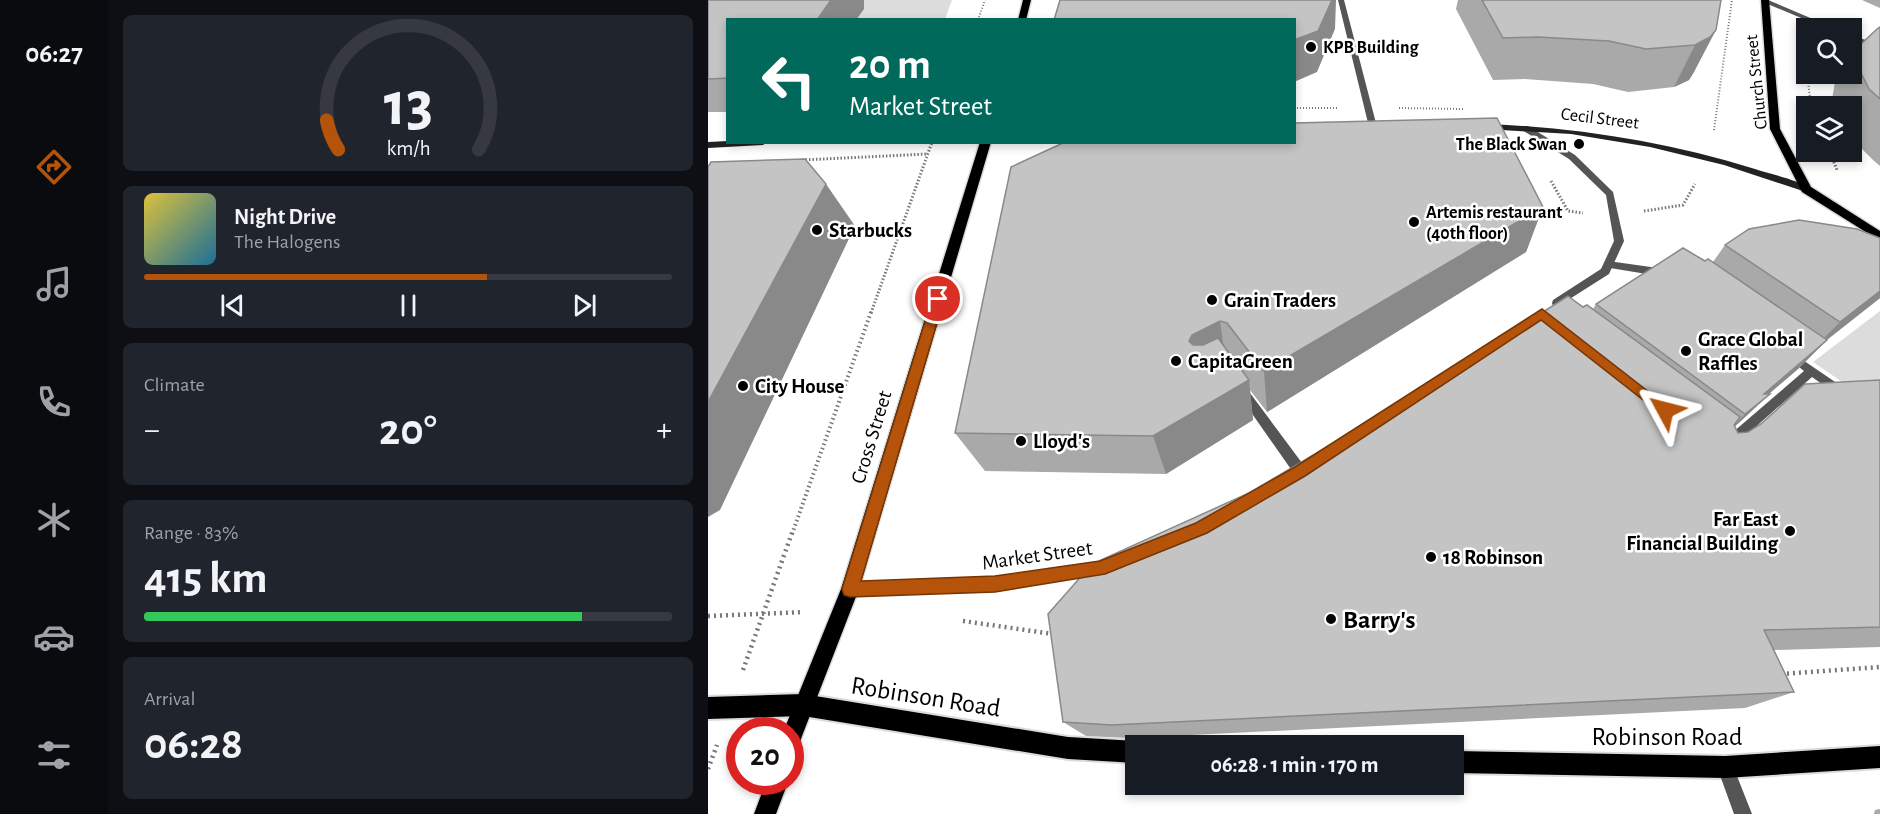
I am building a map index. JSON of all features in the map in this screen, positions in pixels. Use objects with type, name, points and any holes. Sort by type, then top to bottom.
[{"type":"highway","name":"Robinson Road","points":[[708,708],[803,705],[1068,748],[1125,751]]},
{"type":"highway","name":"Robinson Road","points":[[1464,762],[1725,767],[1880,757]]},
{"type":"main road","points":[[1023,18],[1028,0]]},
{"type":"main road","name":"Church Street","points":[[1765,0],[1775,129],[1806,189]]},
{"type":"main road","points":[[1368,127],[1385,127]]},
{"type":"main road","name":"Cecil Street","points":[[1478,127],[1525,128],[1625,137],[1700,155],[1806,189],[1880,237]]},
{"type":"main road","points":[[708,145],[726,144]]},
{"type":"main road","name":"Cross Street","points":[[799,717],[850,589],[985,144]]},
{"type":"main road","points":[[765,814],[772,795]]},
{"type":"street","points":[[1341,0],[1368,127]]},
{"type":"street","points":[[1765,0],[1807,18]]},
{"type":"street","points":[[1862,41],[1880,47]]},
{"type":"street","points":[[1525,128],[1572,158],[1610,194],[1619,241],[1605,271],[1551,308]]},
{"type":"street","points":[[1608,265],[1672,275]]},
{"type":"street","points":[[1785,351],[1846,396]]},
{"type":"street","points":[[1719,452],[1812,371]]},
{"type":"street","points":[[1234,380],[1300,471]]},
{"type":"street","name":"Market Street","points":[[850,589],[995,584],[1100,569],[1120,561]]},
{"type":"street","points":[[1725,767],[1743,814]]},
{"type":"path","points":[[979,18],[985,0]]},
{"type":"path","points":[[1700,155],[1715,128],[1732,0]]},
{"type":"path","points":[[708,769],[931,144]]},
{"type":"path","points":[[801,160],[928,154]]},
{"type":"path","points":[[1545,177],[1552,182],[1568,211],[1615,216],[1683,205],[1699,178]]},
{"type":"path","points":[[708,616],[842,610]]},
{"type":"path","points":[[959,620],[1060,635]]},
{"type":"path","points":[[1776,674],[1880,667]]},
{"type":"shaded area","points":[[809,0],[952,0],[945,18],[797,18]]},
{"type":"shaded area","points":[[1880,311],[1880,408],[1813,362]]},
{"type":"building","points":[[708,0],[831,0],[818,18],[726,18],[726,78],[708,79]]},
{"type":"building","points":[[1060,0],[1332,0],[1318,31],[1296,39],[1296,18],[1055,18]]},
{"type":"building","points":[[1482,0],[1721,0],[1716,30],[1710,37],[1695,45],[1646,49],[1609,41],[1538,37],[1503,38]]},
{"type":"building","points":[[1880,27],[1880,99],[1869,89],[1862,75],[1862,43]]},
{"type":"building","name":"CapitaGreen","points":[[1497,118],[1543,207],[1264,371],[1227,323],[1220,321],[1192,335],[1189,341],[1193,345],[1203,345],[1218,338],[1249,380],[1153,436],[955,433],[1011,167],[1061,144],[1296,144],[1296,123]]},
{"type":"building","points":[[805,159],[826,184],[708,402],[708,167],[711,162]]},
{"type":"building","points":[[1799,220],[1857,229],[1880,238],[1880,291],[1840,322],[1725,245],[1749,229]]},
{"type":"building","points":[[1683,248],[1705,261],[1708,259],[1827,340],[1764,394],[1770,394],[1745,414],[1596,304]]},
{"type":"building","name":"18 Robinson","points":[[1568,296],[1583,307],[1587,305],[1740,417],[1734,425],[1738,433],[1748,432],[1761,424],[1805,384],[1880,380],[1880,627],[1764,630],[1794,692],[1112,725],[1063,722],[1048,614],[1092,564],[1249,493],[1383,414]]},
{"type":"place","name":"KPB Building","points":[[1311,47]]},
{"type":"place","name":"The Black Swan","points":[[1579,144]]},
{"type":"place","name":"Artemis restaurant (40th floor)","points":[[1414,222]]},
{"type":"place","name":"Starbucks","points":[[817,230]]},
{"type":"place","name":"Grain Traders","points":[[1212,300]]},
{"type":"place","name":"Grace Global Raffles","points":[[1686,351]]},
{"type":"place","name":"CapitaGreen","points":[[1176,361]]},
{"type":"place","name":"City House","points":[[743,386]]},
{"type":"place","name":"Lloyd's","points":[[1021,441]]},
{"type":"place","name":"Far East Financial Building","points":[[1790,531]]},
{"type":"place","name":"18 Robinson","points":[[1431,557]]},
{"type":"place","name":"Barry's","points":[[1331,619]]},
{"type":"route","points":[[938,299],[850,589],[995,584],[1100,569],[1201,528],[1300,471],[1542,314],[1665,410]]}]
